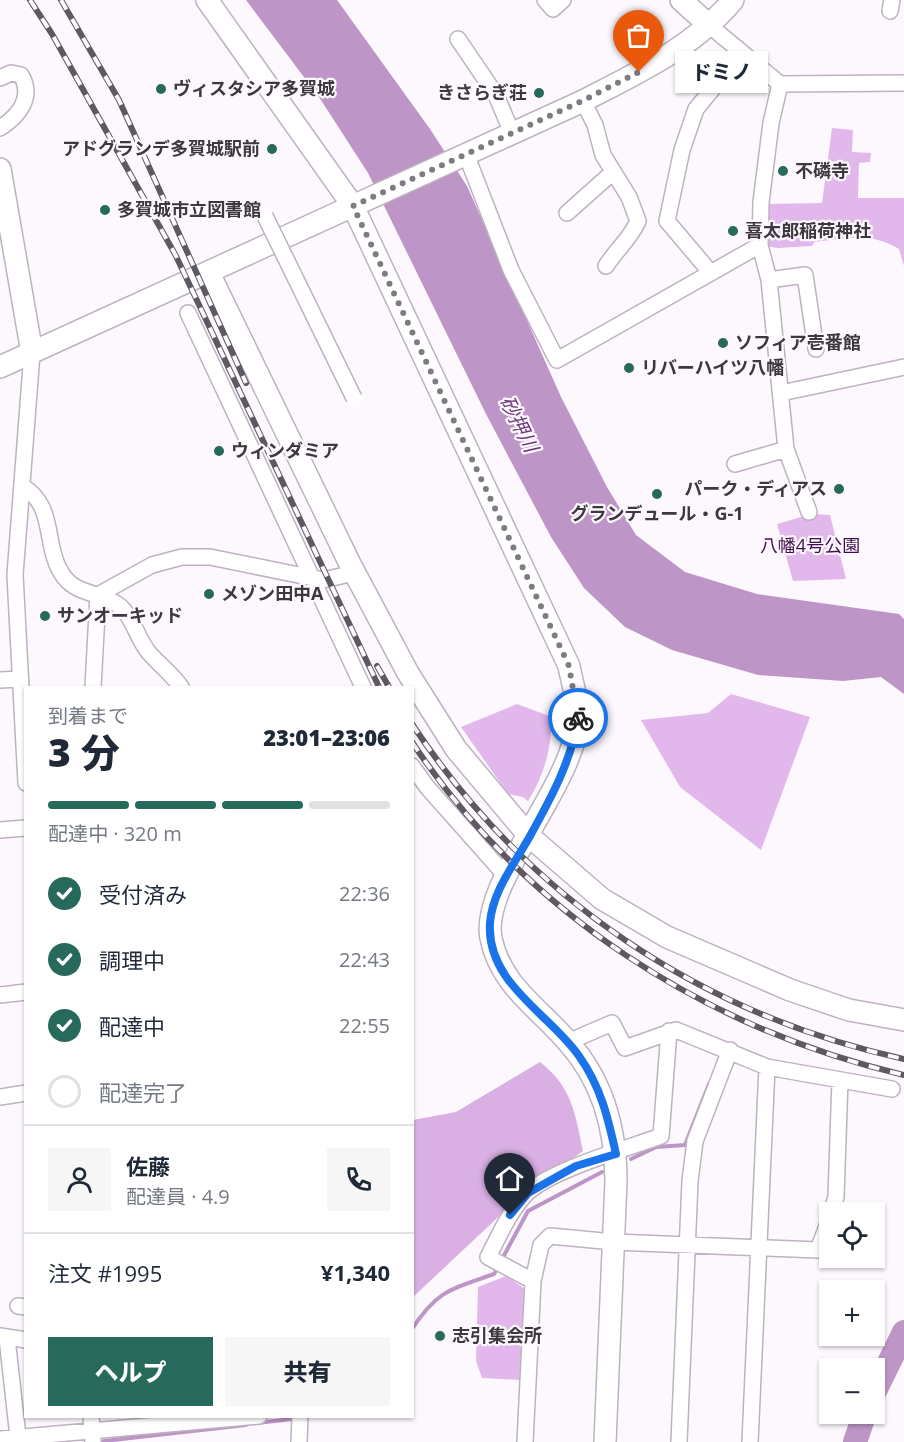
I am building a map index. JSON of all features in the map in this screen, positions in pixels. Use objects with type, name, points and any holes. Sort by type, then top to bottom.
[{"type":"street","points":[[207,0],[362,201],[569,666],[578,720],[563,771],[530,836],[506,876],[492,911],[490,925],[491,938],[500,963],[515,990],[568,1042],[599,1091],[607,1110],[616,1154],[605,1442]]},
{"type":"street","points":[[545,0],[553,9],[563,0]]},
{"type":"street","points":[[681,0],[780,84],[904,83]]},
{"type":"street","points":[[0,367],[584,100],[657,62],[710,26],[732,0]]},
{"type":"street","points":[[458,39],[496,95],[512,133]]},
{"type":"street","points":[[711,273],[667,221],[684,141],[696,109],[742,53]]},
{"type":"street","points":[[0,78],[11,73],[21,75],[27,90],[20,111],[0,128]]},
{"type":"street","points":[[780,84],[771,123],[761,202],[760,245],[769,280],[786,449],[809,512]]},
{"type":"street","points":[[584,100],[596,125],[603,155],[629,197],[638,221],[633,233],[615,251],[606,266]]},
{"type":"street","points":[[461,156],[511,270],[557,360],[760,245]]},
{"type":"street","points":[[0,169],[5,235],[33,353],[15,575],[24,748]]},
{"type":"street","points":[[567,213],[613,172]]},
{"type":"street","points":[[265,216],[354,398]]},
{"type":"street","points":[[209,273],[354,573],[429,709],[456,749],[530,836],[602,899],[667,937],[800,993],[849,1010],[904,1020]]},
{"type":"street","points":[[769,280],[805,275],[816,349]]},
{"type":"street","points":[[188,313],[363,686]]},
{"type":"street","points":[[781,393],[904,367]]},
{"type":"street","points":[[735,464],[786,449]]},
{"type":"street","points":[[22,486],[35,493],[57,565],[65,579],[76,587],[110,599],[123,609],[149,653],[181,686]]},
{"type":"street","points":[[98,595],[152,565],[182,557],[210,557],[323,580],[354,573]]},
{"type":"street","points":[[93,686],[98,595]]},
{"type":"street","points":[[0,680],[20,679]]},
{"type":"street","points":[[414,768],[506,876]]},
{"type":"street","points":[[0,830],[24,828]]},
{"type":"street","points":[[0,995],[24,992]]},
{"type":"street","points":[[568,1042],[612,1023],[625,1048],[676,1030],[730,1050],[767,1067],[892,1089]]},
{"type":"street","points":[[533,1281],[488,1257],[510,1215],[528,1193],[576,1166],[616,1154],[661,1136],[669,1031]]},
{"type":"street","points":[[678,1442],[695,1141],[730,1050]]},
{"type":"street","points":[[750,1442],[767,1067]]},
{"type":"street","points":[[834,1202],[840,1080]]},
{"type":"street","points":[[0,1097],[24,1093]]},
{"type":"street","points":[[525,1442],[533,1281],[541,1245],[550,1236],[688,1246],[818,1250],[819,1247]]},
{"type":"street","points":[[18,1437],[4,1337],[24,1340]]},
{"type":"street","points":[[0,1439],[233,1418]]},
{"type":"street","points":[[299,1442],[300,1418]]},
{"type":"green space","points":[[832,128],[853,130],[852,152],[871,153],[870,162],[859,163],[858,198],[904,198],[904,266],[899,249],[888,243],[867,238],[814,242],[812,246],[778,248],[765,246],[766,204],[822,203]]},
{"type":"green space","name":"八幡4号公園","points":[[812,514],[830,515],[846,579],[793,581],[777,524]]},
{"type":"green space","points":[[731,694],[810,717],[761,850],[680,787],[641,720],[708,713]]},
{"type":"green space","points":[[517,704],[552,717],[546,761],[539,781],[528,801],[523,797],[508,794],[461,727]]},
{"type":"green space","points":[[506,1276],[527,1290],[521,1380],[482,1378],[476,1361],[478,1287]]},
{"type":"shaded area","points":[[540,1062],[551,1071],[566,1091],[583,1151],[525,1192],[414,1296],[414,1120],[456,1112]]},
{"type":"water","points":[[246,0],[337,0],[430,129],[467,186],[561,397],[607,487],[636,535],[685,572],[757,594],[899,614],[904,619],[904,694],[881,677],[843,681],[758,675],[672,650],[625,627],[584,588],[551,537],[486,414],[368,173],[319,97]]},
{"type":"waterway","points":[[631,1159],[656,1147],[685,1145],[709,1084]]},
{"type":"waterway","points":[[501,1261],[528,1211],[602,1172]]},
{"type":"waterway","points":[[414,1326],[438,1298],[456,1287],[494,1274],[498,1267]]},
{"type":"waterway","name":"砂押川","points":[[885,1371],[904,1332]]},
{"type":"waterway","points":[[257,1423],[292,1419]]},
{"type":"waterway","name":"砂押川","points":[[855,1442],[861,1424]]},
{"type":"waterway","points":[[104,1441],[246,1425]]},
{"type":"railway","points":[[30,0],[52,34],[176,256],[379,686]]},
{"type":"railway","points":[[61,0],[119,100],[246,383]]},
{"type":"railway","points":[[377,666],[388,686]]},
{"type":"railway","points":[[414,727],[458,787],[509,844],[565,895],[625,940],[690,980],[758,1013],[830,1039],[904,1059]]},
{"type":"railway","points":[[414,745],[457,804],[509,860],[565,910],[626,955],[691,995],[759,1028],[831,1054],[904,1075]]},
{"type":"way so far","points":[[578,718],[569,666],[353,206],[584,100],[639,72]]},
{"type":"place","name":"ドミノ","points":[[639,72]]},
{"type":"place","name":"ヴィスタシア多賀城","points":[[161,89]]},
{"type":"place","name":"きさらぎ荘","points":[[539,93]]},
{"type":"place","name":"アドグランデ多賀城駅前","points":[[272,149]]},
{"type":"place","name":"不磷寺","points":[[783,171]]},
{"type":"place","name":"多賀城市立図書館","points":[[105,210]]},
{"type":"place","name":"喜太郎稲荷神社","points":[[733,231]]},
{"type":"place","name":"ソフィア壱番館","points":[[723,343]]},
{"type":"place","name":"リバーハイツ八幡","points":[[629,368]]},
{"type":"place","name":"ウィンダミア","points":[[219,451]]},
{"type":"place","name":"パーク・ディアス","points":[[839,489]]},
{"type":"place","name":"グランデュール・G-1","points":[[657,494]]},
{"type":"place","name":"メゾン田中A","points":[[209,594]]},
{"type":"place","name":"サンオーキッド","points":[[45,616]]},
{"type":"place","name":"志引集会所","points":[[440,1336]]},
{"type":"route","points":[[510,1215],[528,1193],[576,1166],[616,1154],[607,1110],[595,1081],[568,1042],[515,990],[500,963],[491,938],[492,911],[506,876],[530,836],[563,771],[578,718]]}]
